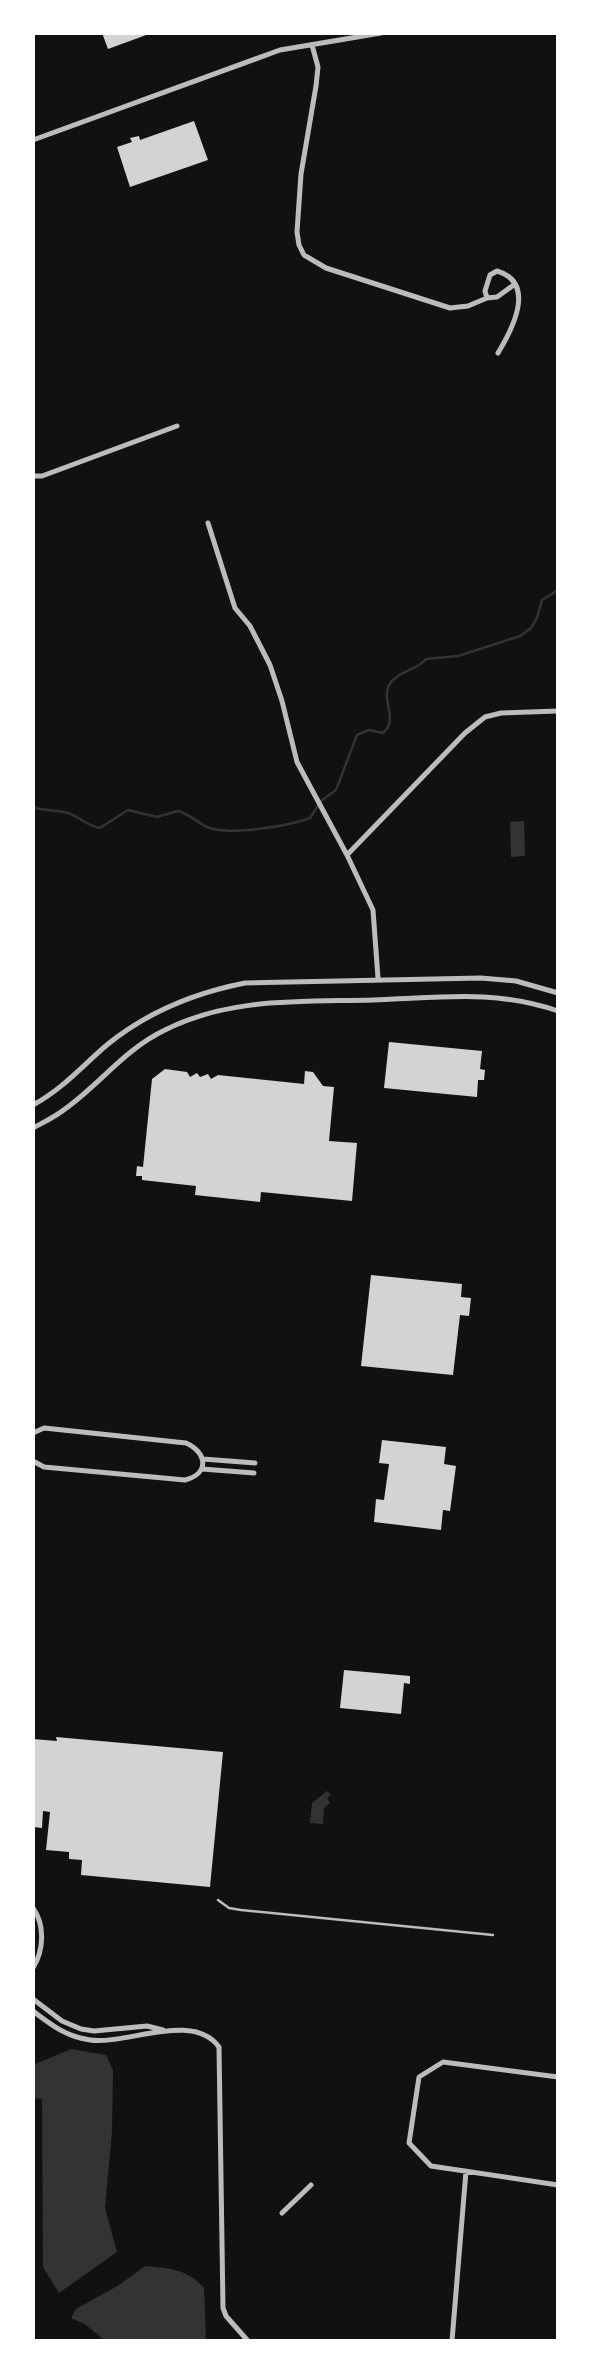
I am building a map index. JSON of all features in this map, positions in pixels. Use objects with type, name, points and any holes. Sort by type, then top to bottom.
[{"type":"street","points":[[33,140],[280,50],[381,33]]},
{"type":"street","points":[[312,45],[318,67],[317,86],[300,174],[297,232],[304,255],[326,268],[450,308],[468,306],[497,297],[515,284]]},
{"type":"street","points":[[487,298],[486,283],[496,271],[511,278],[519,296],[518,313],[511,332],[498,353]]},
{"type":"street","points":[[33,476],[42,476],[177,426]]},
{"type":"street","points":[[208,523],[235,608],[250,626],[270,666],[297,762],[373,910],[379,978]]},
{"type":"street","points":[[347,855],[465,733],[485,717],[501,713],[558,711]]},
{"type":"street","points":[[33,1105],[61,1087],[127,1029],[172,1004],[199,993],[244,983],[379,978],[481,978],[516,981],[558,993]]},
{"type":"street","points":[[33,1128],[64,1110],[138,1046],[163,1030],[222,1008],[260,1003],[470,995],[530,1002],[558,1011]]},
{"type":"street","points":[[33,1433],[44,1428],[186,1443],[195,1447],[203,1459],[202,1469],[192,1478],[185,1480],[44,1467],[33,1461]]},
{"type":"street","points":[[203,1459],[255,1463]]},
{"type":"street","points":[[202,1469],[254,1474]]},
{"type":"street","points":[[33,1908],[42,1931],[42,1945],[33,1968]]},
{"type":"street","points":[[33,1999],[62,2021],[81,2029],[94,2031],[140,2026],[205,2034],[219,2047],[223,2308],[226,2316],[248,2341]]},
{"type":"street","points":[[33,2011],[66,2034],[94,2041],[146,2036],[166,2031]]},
{"type":"street","points":[[558,2077],[443,2062],[419,2077],[409,2143],[431,2166],[558,2185]]},
{"type":"street","points":[[452,2341],[466,2171]]},
{"type":"street","points":[[282,2213],[311,2185]]},
{"type":"lane","points":[[218,1900],[229,1908],[242,1910],[493,1935]]},
{"type":"shaded area","points":[[524,821],[525,856],[511,857],[510,822]]},
{"type":"shaded area","points":[[327,1791],[331,1795],[327,1798],[330,1803],[324,1808],[323,1824],[310,1823],[312,1803]]},
{"type":"shaded area","points":[[71,2049],[106,2055],[113,2070],[112,2132],[105,2208],[117,2252],[59,2293],[43,2267],[42,2099],[33,2098],[33,2065]]},
{"type":"shaded area","points":[[145,2266],[184,2273],[204,2288],[206,2341],[105,2341],[85,2324],[71,2318],[76,2309],[119,2285]]},
{"type":"building","points":[[102,33],[149,33],[149,34],[108,49]]},
{"type":"building","points":[[194,121],[208,160],[130,187],[117,147],[132,142],[130,138],[139,136],[140,140]]},
{"type":"building","points":[[389,1042],[482,1051],[480,1069],[485,1070],[484,1080],[478,1080],[477,1097],[384,1088]]},
{"type":"building","points":[[165,1069],[187,1072],[190,1077],[197,1073],[200,1077],[208,1074],[211,1079],[218,1075],[304,1084],[305,1071],[313,1072],[323,1086],[334,1087],[329,1141],[357,1143],[352,1201],[261,1192],[260,1202],[195,1195],[196,1186],[142,1180],[142,1176],[136,1176],[137,1166],[143,1167],[152,1079]]},
{"type":"building","points":[[371,1275],[462,1284],[461,1297],[471,1298],[469,1316],[460,1315],[453,1375],[361,1366]]},
{"type":"building","points":[[382,1440],[446,1447],[444,1464],[456,1466],[450,1511],[443,1510],[441,1530],[374,1522],[376,1499],[384,1500],[389,1464],[379,1463]]},
{"type":"building","points":[[344,1670],[410,1676],[410,1684],[404,1683],[401,1714],[340,1708]]},
{"type":"building","points":[[56,1737],[223,1752],[210,1887],[81,1875],[82,1860],[69,1859],[69,1852],[46,1850],[50,1812],[43,1811],[42,1828],[33,1827],[33,1739],[57,1741]]},
{"type":"waterway","points":[[33,807],[68,813],[100,828],[128,810],[157,817],[178,811],[207,827],[229,831],[274,827],[310,818],[321,801],[336,790],[357,735],[369,730],[383,733],[388,728],[390,716],[387,691],[392,680],[426,659],[458,656],[520,636],[531,628],[542,600],[558,590]]}]
